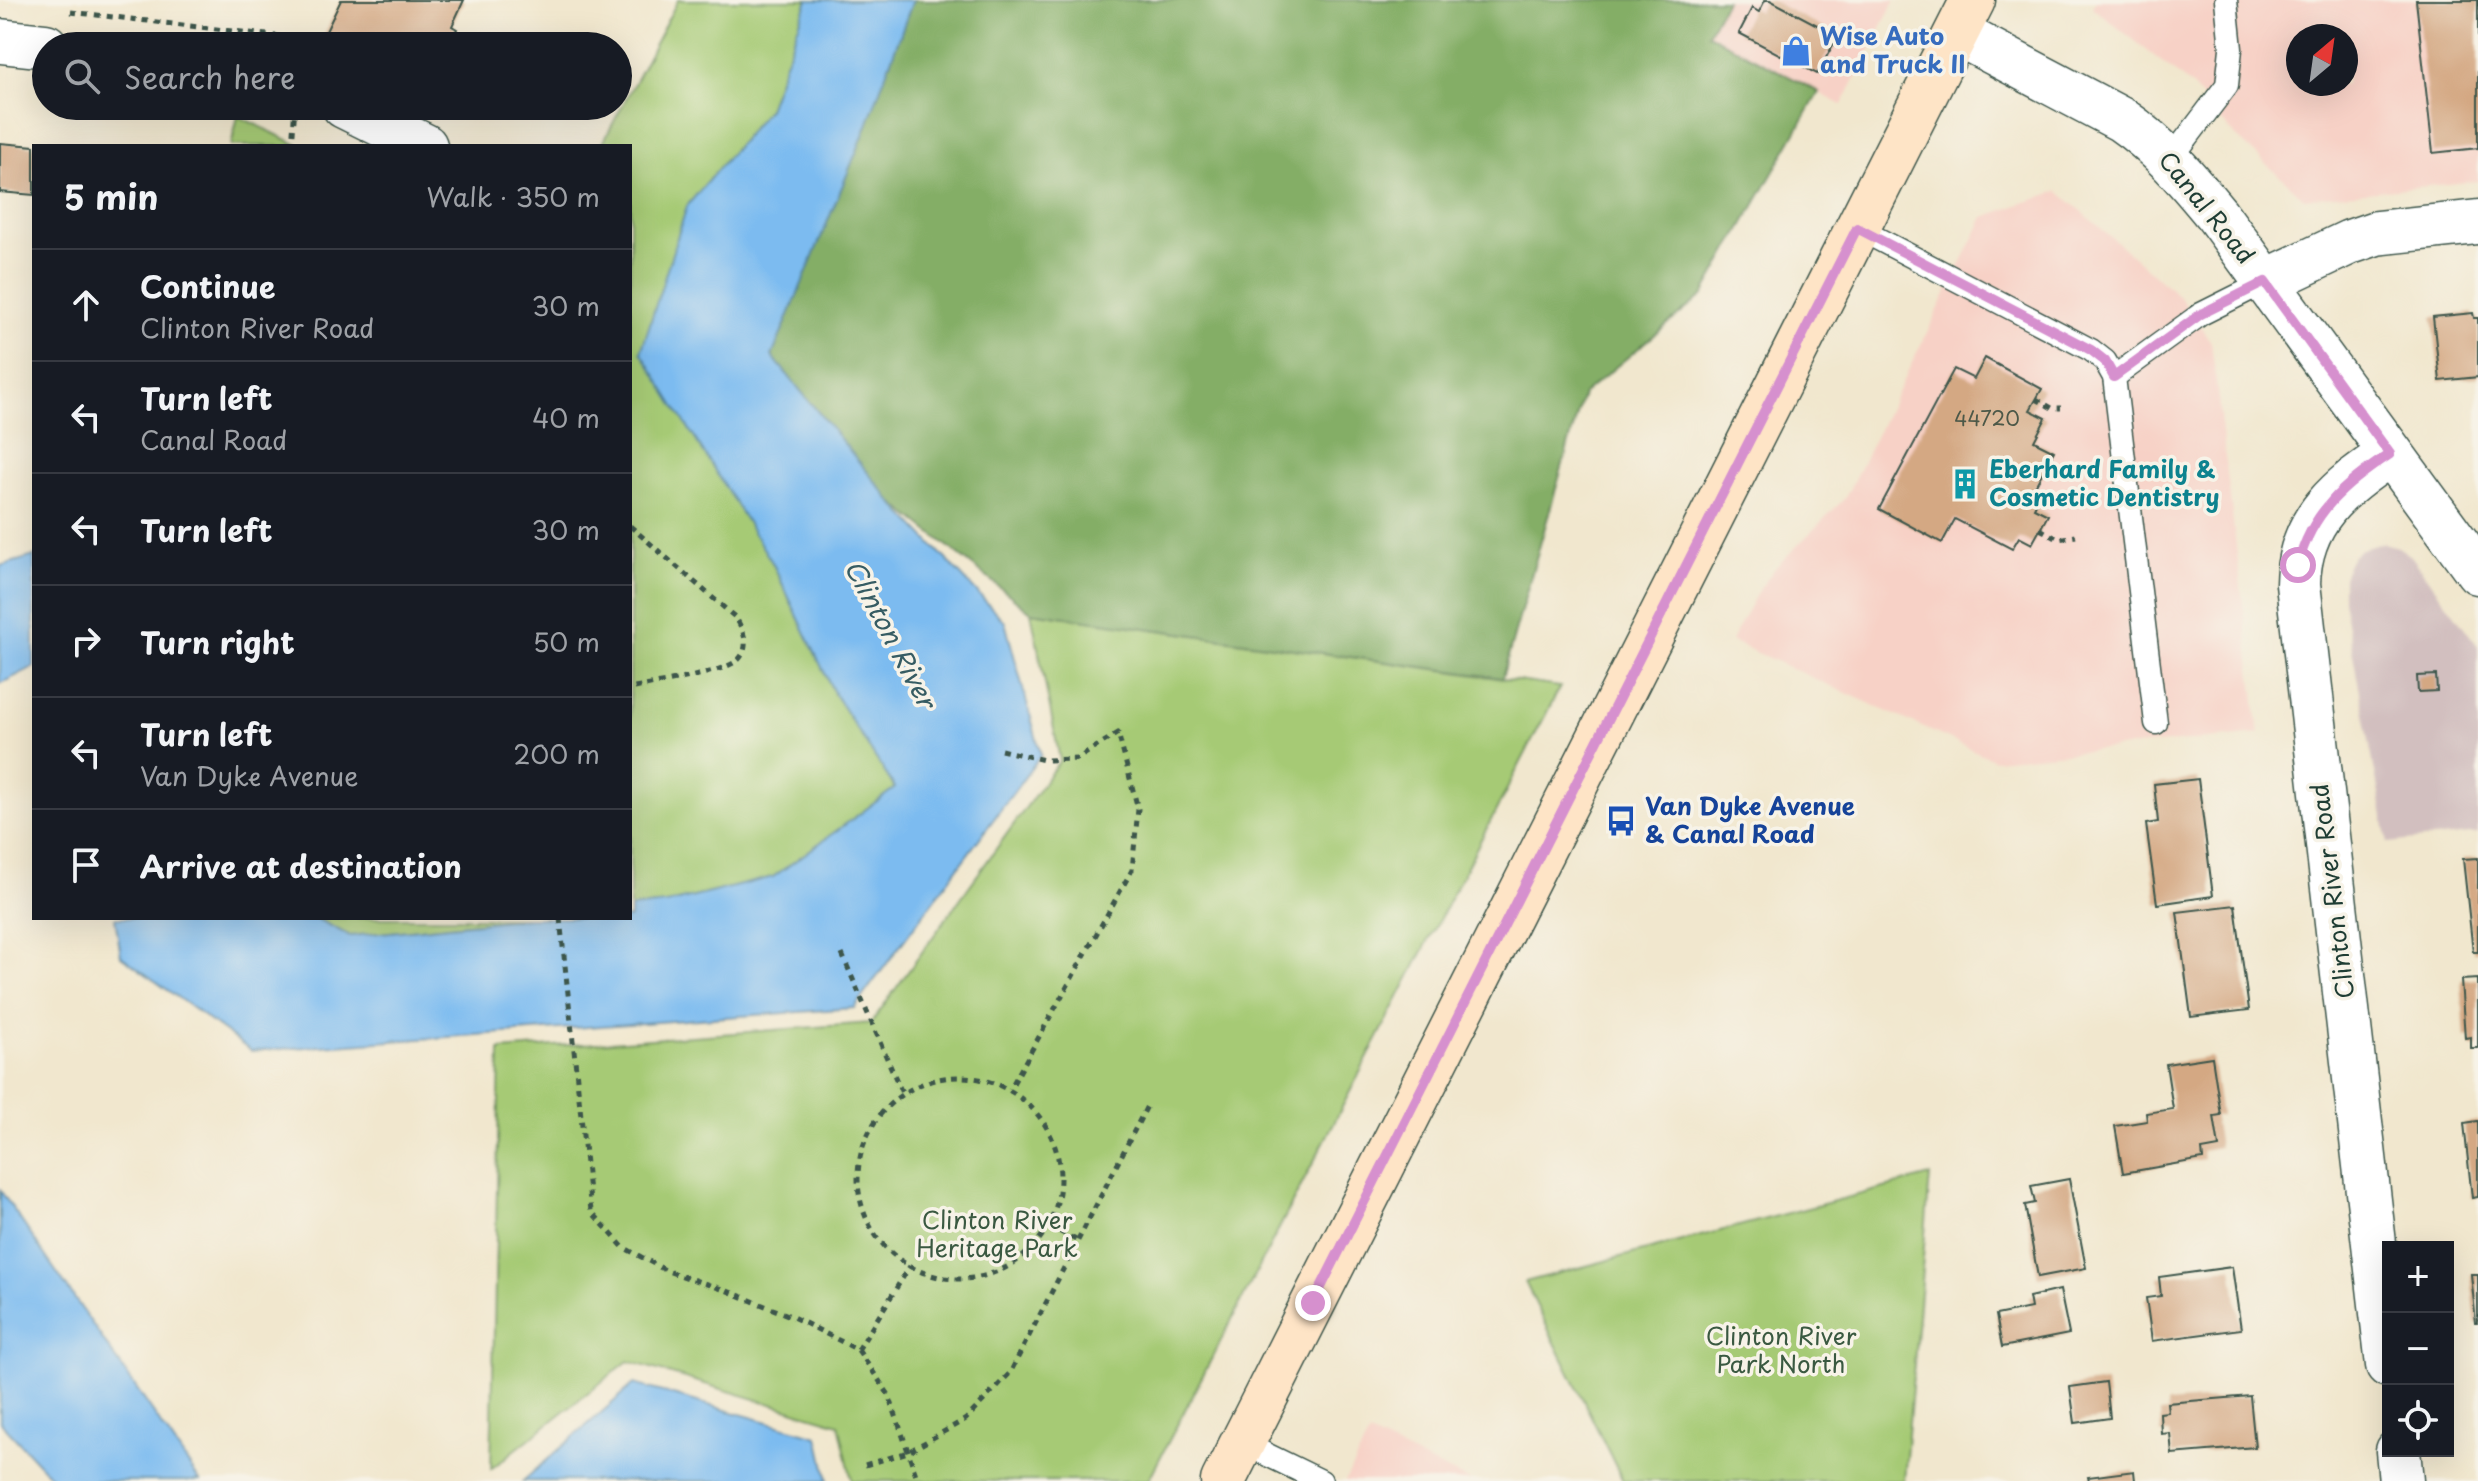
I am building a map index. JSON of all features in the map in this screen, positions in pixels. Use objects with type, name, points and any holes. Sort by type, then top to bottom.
[{"type":"main road","points":[[1233,1462],[1965,16]]},
{"type":"street","name":"Canal Road","points":[[1965,16],[2122,120],[2170,160],[2217,215],[2478,572]]},
{"type":"street","points":[[0,41],[32,34]]},
{"type":"street","points":[[372,120],[421,144]]},
{"type":"street","points":[[2265,282],[2376,233],[2478,222]]},
{"type":"street","name":"Clinton River Road","points":[[2382,1313],[2298,565],[2303,545],[2323,508],[2337,493],[2390,454]]},
{"type":"street","points":[[2399,1457],[2401,1481]]},
{"type":"lane","points":[[2170,160],[2227,85],[2231,49],[2226,0]]},
{"type":"lane","points":[[1857,228],[2091,350],[2105,361],[2114,377],[2156,723]]},
{"type":"lane","points":[[2114,377],[2201,314],[2265,282]]},
{"type":"lane","points":[[1233,1462],[1321,1481]]},
{"type":"path","points":[[55,29],[129,32]]},
{"type":"path","points":[[292,144],[294,120]]},
{"type":"path","points":[[2036,399],[2052,408],[2061,408]]},
{"type":"path","points":[[632,528],[736,618],[744,631],[745,642],[743,653],[737,661],[722,669],[632,689]]},
{"type":"path","points":[[2040,529],[2058,539],[2076,536]]},
{"type":"path","points":[[1001,750],[1044,760],[1077,759],[1118,733],[1138,809],[1132,870],[1010,1089]]},
{"type":"path","points":[[560,920],[591,1211],[623,1247],[667,1271],[793,1317],[858,1350],[889,1395],[918,1481]]},
{"type":"path","points":[[842,954],[902,1093]]},
{"type":"path","points":[[955,1076],[983,1079],[1010,1089],[1034,1109],[1052,1135],[1061,1165],[1060,1197],[1049,1226],[1030,1252],[1003,1270],[961,1279],[940,1278],[910,1266],[883,1245],[865,1216],[857,1182],[862,1148],[877,1117],[902,1093],[927,1081],[955,1076]]},
{"type":"path","points":[[865,1465],[908,1452],[966,1419],[1010,1373],[1148,1104]]},
{"type":"path","points":[[1049,1226],[1078,1241]]},
{"type":"path","points":[[858,1350],[910,1266]]},
{"type":"shaded area","points":[[1726,0],[1895,0],[1842,105],[1708,34]]},
{"type":"shaded area","points":[[2096,0],[2478,0],[2478,181],[2304,198],[2230,131],[2192,86],[2092,7]]},
{"type":"shaded area","points":[[2058,191],[2180,297],[2211,342],[2259,734],[1995,760],[1731,641],[1758,591],[1776,567],[1845,498],[1984,217]]},
{"type":"shaded area","points":[[2383,543],[2398,547],[2411,556],[2478,646],[2478,833],[2388,843],[2343,600],[2343,578],[2353,556],[2361,549]]},
{"type":"shaded area","points":[[1369,1434],[1470,1481],[1345,1481]]},
{"type":"green space","points":[[678,0],[808,0],[768,109],[687,206],[773,564],[835,695],[895,788],[773,877],[666,904],[632,908],[632,144],[602,144],[615,120],[632,120],[632,87]]},
{"type":"green space","points":[[913,0],[1726,0],[1708,34],[1819,92],[1703,295],[1583,394],[1502,678],[1031,612],[892,502],[772,356],[863,136]]},
{"type":"green space","points":[[237,120],[246,120],[296,144],[231,144]]},
{"type":"green space","name":"Clinton River Heritage Park","points":[[1031,612],[1560,687],[1148,1481],[852,1481],[839,1424],[628,1361],[491,1469],[500,1050],[871,1023],[1060,760]]},
{"type":"green space","points":[[319,920],[508,920],[350,936]]},
{"type":"green space","name":"Clinton River Park North","points":[[1930,1176],[1904,1481],[1623,1481],[1525,1282]]},
{"type":"water","name":"Clinton River","points":[[808,0],[913,0],[863,136],[772,356],[892,502],[1005,622],[1041,755],[854,1008],[251,1051],[121,956],[115,920],[319,920],[350,936],[508,920],[632,920],[632,908],[666,904],[773,877],[895,788],[835,695],[773,564],[641,352],[687,206],[768,109]]},
{"type":"water","points":[[32,557],[32,668],[0,684],[0,566]]},
{"type":"water","points":[[0,1190],[200,1481],[55,1481],[0,1422]]},
{"type":"water","points":[[634,1384],[818,1436],[828,1481],[523,1481]]},
{"type":"building","points":[[341,0],[464,0],[452,26],[457,29],[455,32],[326,32]]},
{"type":"building","name":"Wise Auto and Truck II","points":[[1765,0],[1838,36],[1817,74],[1739,33],[1752,8],[1759,12]]},
{"type":"building","points":[[2416,0],[2478,0],[2478,148],[2433,153]]},
{"type":"building","points":[[0,143],[32,146],[32,195],[0,192]]},
{"type":"building","points":[[2473,313],[2474,318],[2478,318],[2478,377],[2440,381],[2433,317]]},
{"type":"building","name":"Eberhard Family & Cosmetic Dentistry","points":[[1985,358],[2042,389],[2030,410],[2046,418],[2034,441],[2054,451],[2033,490],[2041,494],[2034,508],[2048,515],[2032,544],[2019,537],[2012,549],[1955,519],[1942,543],[1879,509],[1954,369],[1974,379]]},
{"type":"building","points":[[2436,675],[2437,691],[2418,692],[2417,676]]},
{"type":"building","points":[[2198,779],[2213,896],[2157,904],[2146,824],[2158,822],[2154,784]]},
{"type":"building","points":[[2478,858],[2478,952],[2473,952],[2463,859]]},
{"type":"building","points":[[2235,905],[2249,1010],[2191,1017],[2177,912]]},
{"type":"building","points":[[2478,979],[2478,1048],[2471,1048],[2471,1037],[2465,1038],[2461,980]]},
{"type":"building","points":[[2212,1057],[2221,1115],[2214,1116],[2219,1147],[2202,1150],[2203,1159],[2123,1173],[2115,1126],[2147,1121],[2146,1113],[2173,1109],[2166,1064]]},
{"type":"building","points":[[2478,1121],[2478,1197],[2472,1198],[2464,1123]]},
{"type":"building","points":[[2069,1179],[2086,1268],[2038,1277],[2025,1205],[2035,1203],[2031,1186]]},
{"type":"building","points":[[2232,1267],[2241,1329],[2152,1341],[2146,1298],[2161,1296],[2159,1277]]},
{"type":"building","points":[[2471,1274],[2478,1274],[2478,1323],[2476,1323]]},
{"type":"building","points":[[2060,1290],[2069,1334],[2002,1347],[1996,1315],[2031,1308],[2029,1297]]},
{"type":"building","points":[[2106,1382],[2110,1418],[2075,1423],[2070,1387]]},
{"type":"building","points":[[2250,1396],[2255,1447],[2172,1454],[2170,1433],[2161,1434],[2160,1413],[2168,1412],[2167,1403]]},
{"type":"building","points":[[2134,1471],[2135,1481],[2089,1481],[2088,1477]]},
{"type":"place","name":"Wise Auto and Truck II","points":[[1796,51]]},
{"type":"place","name":"Eberhard Family & Cosmetic Dentistry","points":[[1965,484]]},
{"type":"place","name":"Van Dyke Avenue & Canal Road","points":[[1621,821]]},
{"type":"route","points":[[1313,1303],[1857,228],[2091,350],[2105,361],[2114,377],[2201,314],[2265,282],[2390,454],[2363,471],[2323,508],[2303,545],[2298,565]]}]
